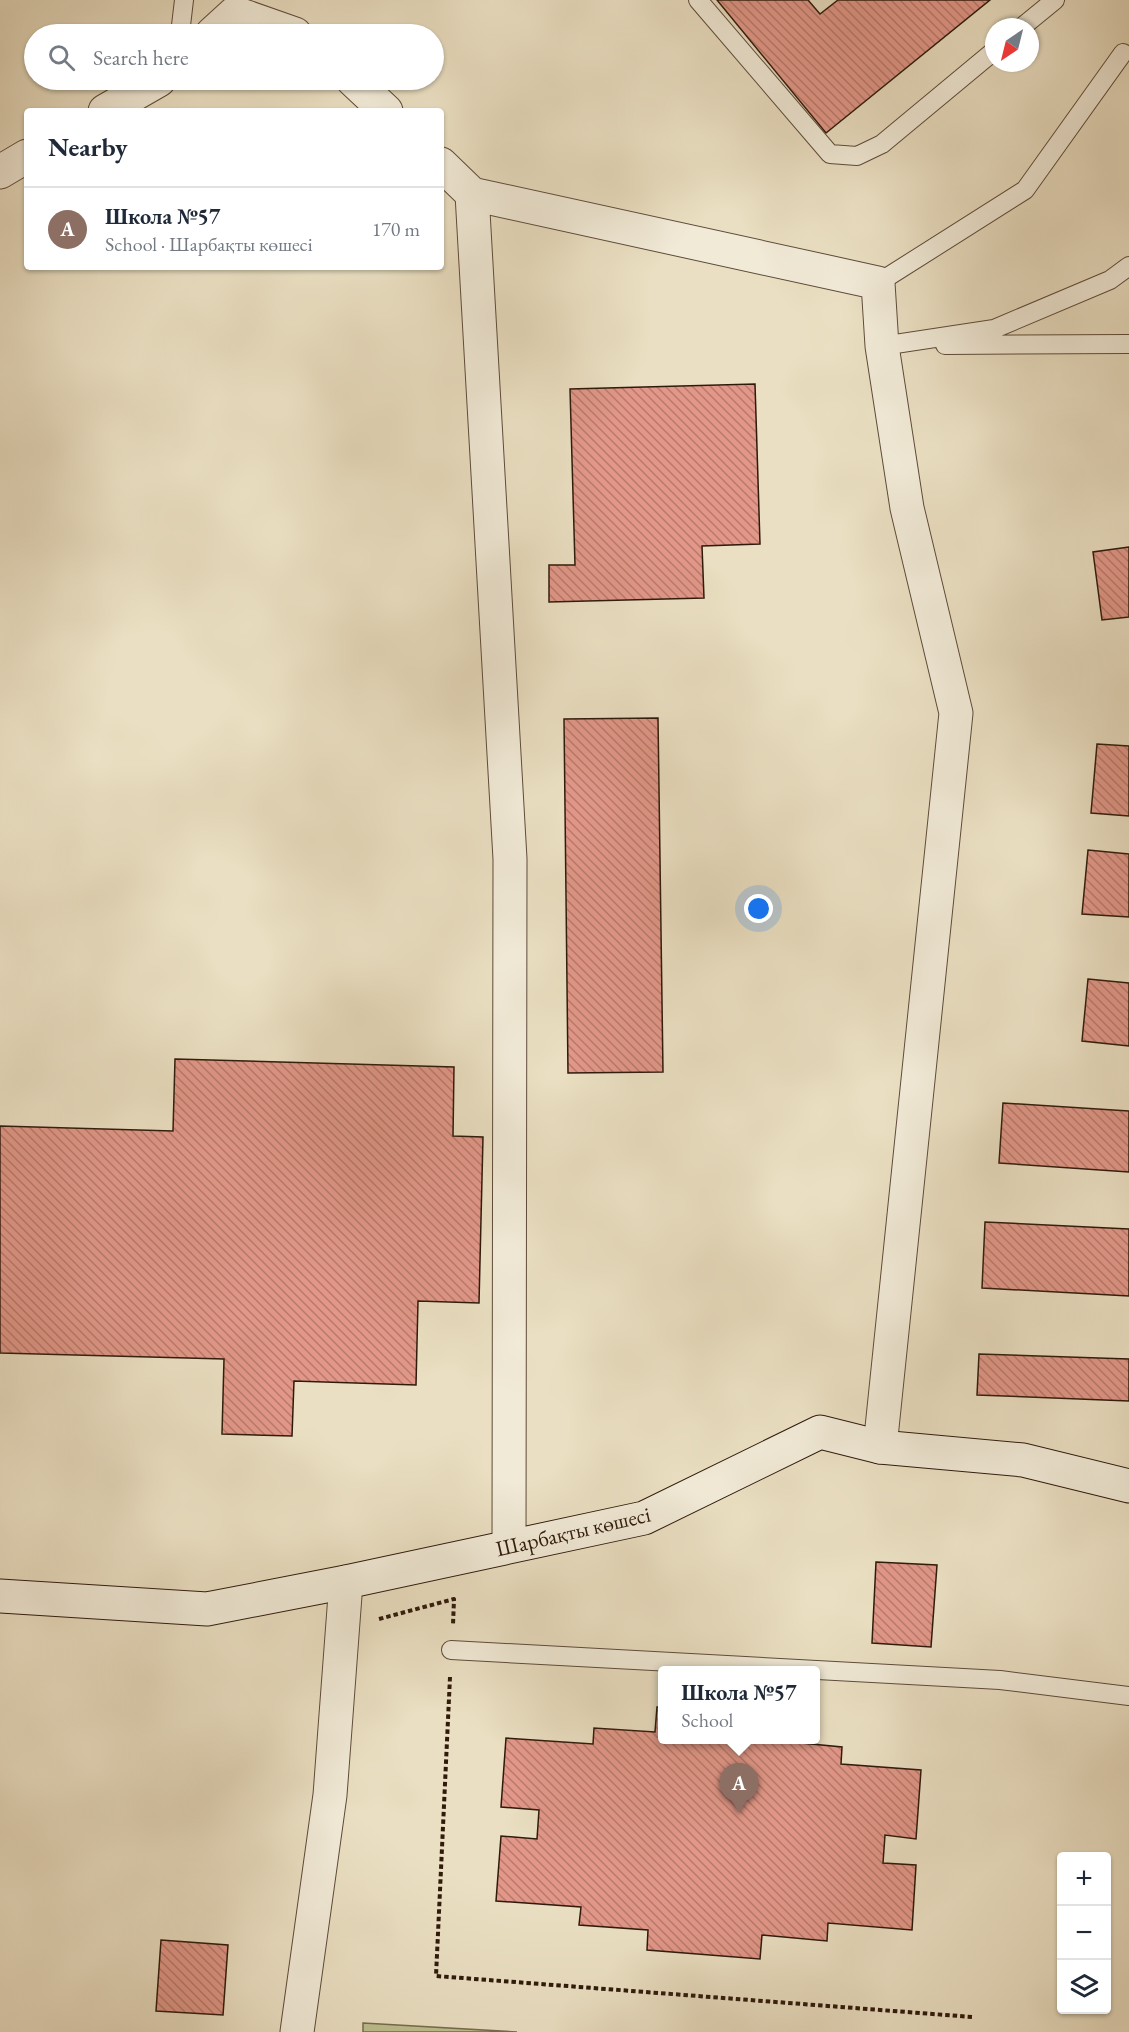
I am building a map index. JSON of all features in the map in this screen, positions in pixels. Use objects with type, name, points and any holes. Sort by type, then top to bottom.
[{"type":"street","points":[[223,24],[235,13],[266,24]]},
{"type":"street","points":[[110,108],[142,90]]},
{"type":"street","points":[[364,90],[383,108]]},
{"type":"street","points":[[0,172],[24,158]]},
{"type":"street","points":[[444,167],[472,194],[878,283],[882,346],[907,508],[956,713],[880,1447]]},
{"type":"street","points":[[472,194],[510,859],[509,1546]]},
{"type":"street","name":"Шарбақты көшесі","points":[[0,1596],[207,1609],[346,1582],[644,1518],[820,1432],[880,1447],[1023,1460],[1129,1486]]},
{"type":"street","points":[[297,2032],[330,1795],[346,1582]]},
{"type":"lane","points":[[181,24],[184,0]]},
{"type":"lane","points":[[698,0],[830,154],[857,156],[882,144],[985,58]]},
{"type":"lane","points":[[1033,18],[1055,0]]},
{"type":"lane","points":[[878,283],[1025,190],[1122,53]]},
{"type":"lane","points":[[882,346],[994,329],[1110,280],[1129,266]]},
{"type":"lane","points":[[882,346],[1129,344]]},
{"type":"lane","points":[[451,1650],[744,1666]]},
{"type":"lane","points":[[820,1670],[1000,1680],[1129,1696]]},
{"type":"path","points":[[344,1628],[454,1599],[435,1976],[972,2017]]},
{"type":"green space","points":[[363,2023],[517,2032],[363,2032]]},
{"type":"building","points":[[717,0],[808,0],[820,14],[838,0],[990,0],[826,133]]},
{"type":"building","points":[[755,384],[760,544],[702,546],[704,598],[549,602],[549,565],[575,565],[570,389]]},
{"type":"building","points":[[1129,547],[1129,617],[1102,620],[1093,552]]},
{"type":"building","points":[[658,718],[663,1072],[568,1073],[564,719]]},
{"type":"building","points":[[1097,744],[1129,746],[1129,816],[1091,813]]},
{"type":"building","points":[[1088,850],[1129,854],[1129,917],[1082,914]]},
{"type":"building","points":[[1088,979],[1129,983],[1129,1046],[1082,1041]]},
{"type":"building","points":[[175,1059],[454,1067],[453,1136],[483,1137],[479,1303],[418,1301],[416,1385],[294,1381],[292,1436],[222,1434],[224,1359],[0,1353],[0,1126],[173,1131]]},
{"type":"building","points":[[1003,1103],[1129,1111],[1129,1172],[999,1163]]},
{"type":"building","points":[[985,1222],[1129,1229],[1129,1296],[982,1288]]},
{"type":"building","points":[[979,1354],[1129,1359],[1129,1401],[977,1395]]},
{"type":"building","points":[[876,1562],[937,1565],[931,1647],[872,1643]]},
{"type":"building","points":[[658,1707],[658,1744],[811,1744],[842,1747],[841,1764],[921,1770],[916,1839],[885,1835],[883,1863],[916,1865],[912,1930],[828,1923],[827,1941],[762,1935],[760,1959],[647,1950],[648,1930],[579,1925],[581,1907],[496,1901],[501,1836],[537,1839],[539,1810],[501,1807],[506,1738],[593,1744],[594,1728],[655,1732]]},
{"type":"building","points":[[161,1940],[228,1945],[223,2015],[156,2011]]},
{"type":"place","name":"Школа №57","points":[[739,1813]]}]
